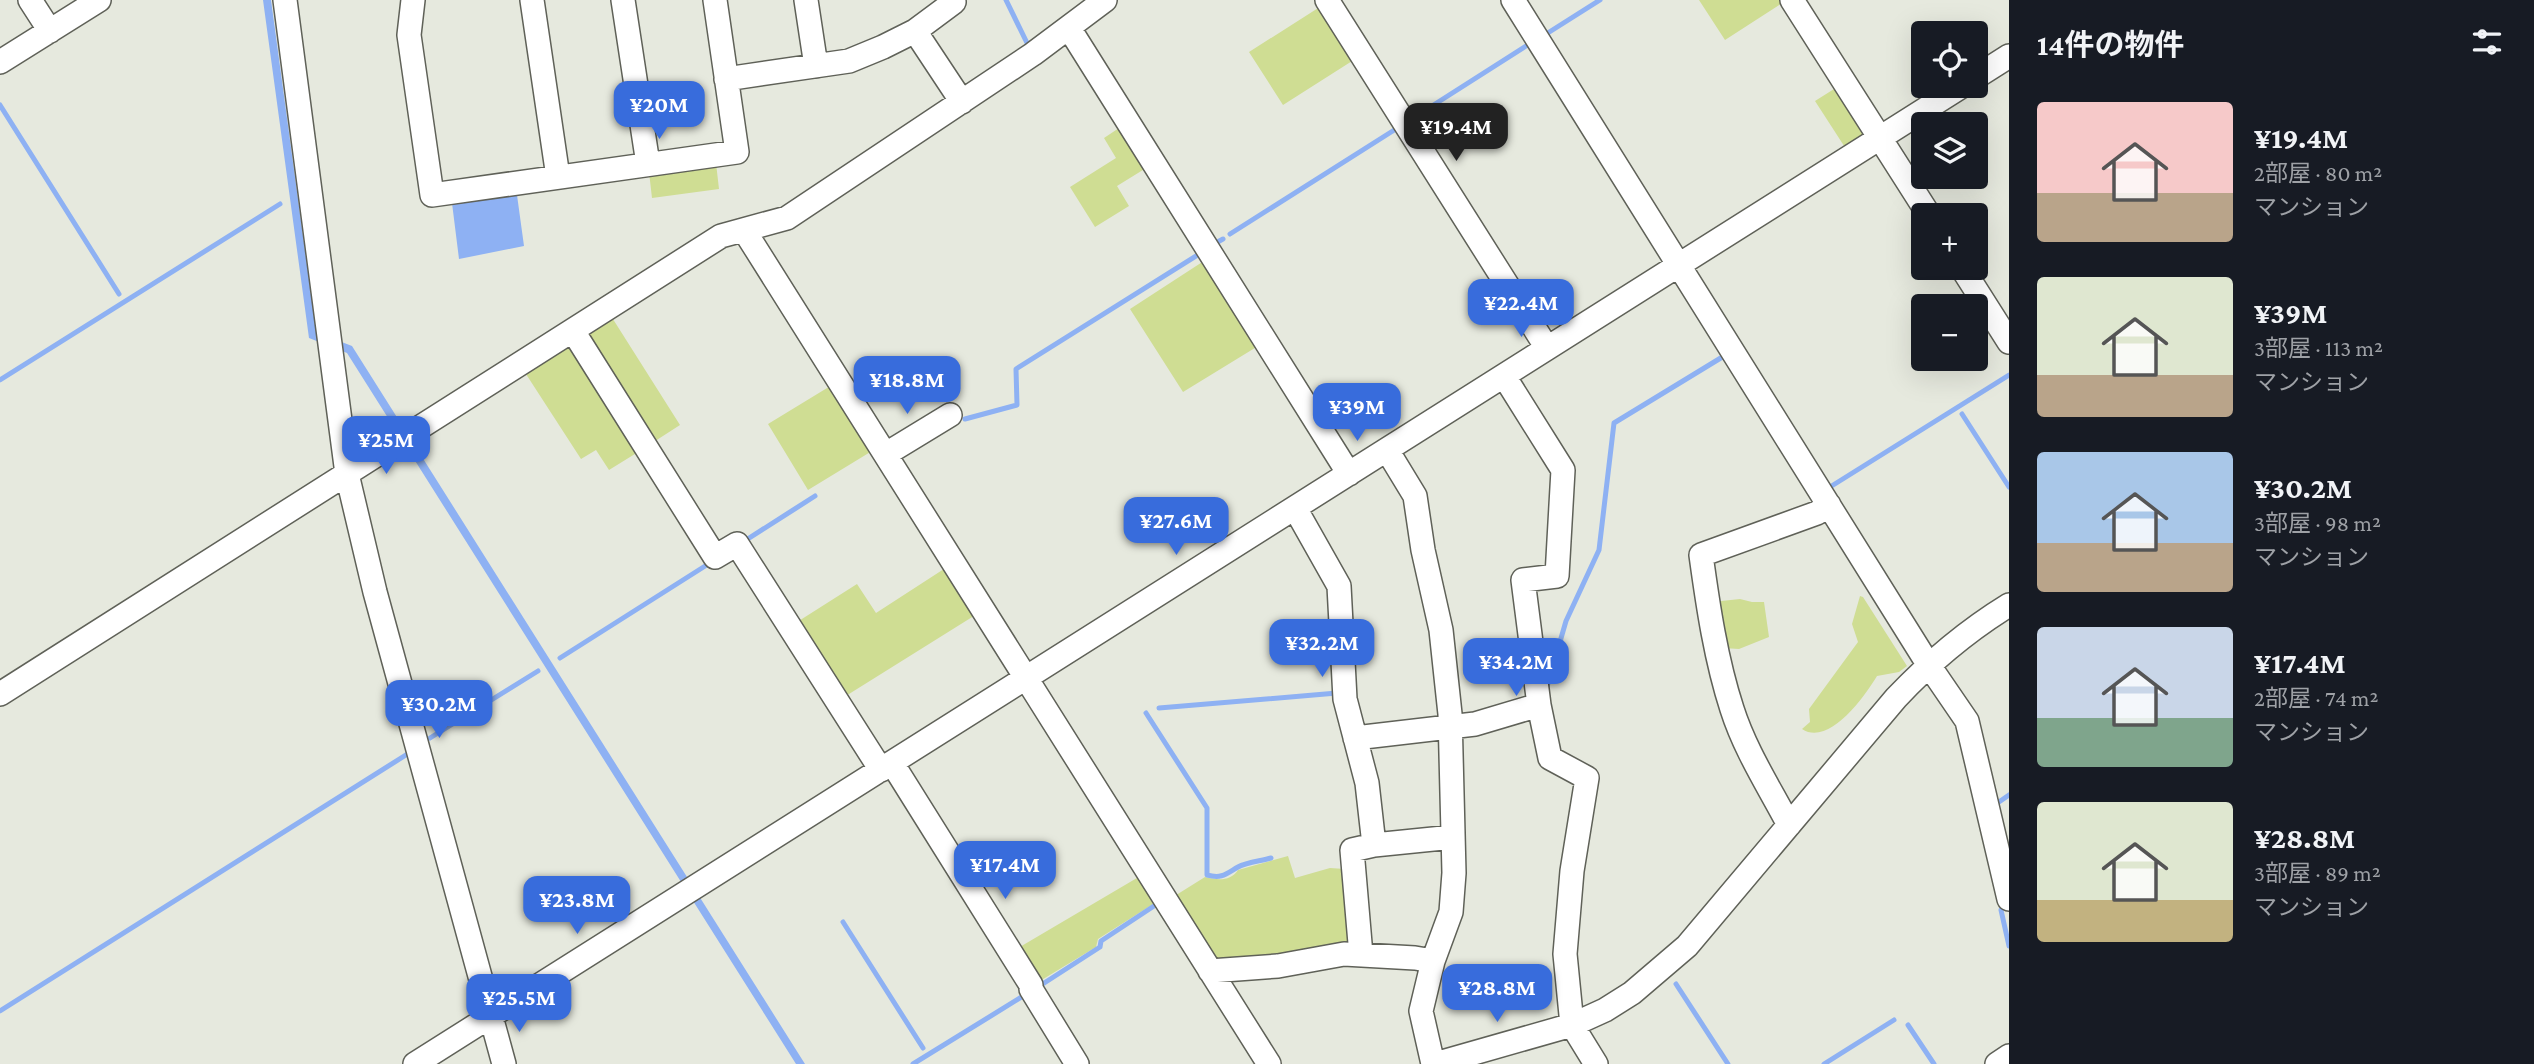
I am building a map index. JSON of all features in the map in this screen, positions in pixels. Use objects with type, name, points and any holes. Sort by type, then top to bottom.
[{"type":"street","points":[[30,0],[50,31]]},
{"type":"street","points":[[0,62],[99,0]]},
{"type":"street","points":[[413,0],[409,35],[432,195],[737,152],[715,0]]},
{"type":"street","points":[[532,0],[558,177]]},
{"type":"street","points":[[623,0],[648,164]]},
{"type":"street","points":[[806,0],[816,66]]},
{"type":"street","points":[[726,79],[849,61],[915,31],[954,2],[953,0]]},
{"type":"street","points":[[2,688],[406,437],[722,236],[787,218],[962,102],[1105,0]]},
{"type":"street","points":[[1327,0],[1547,348]]},
{"type":"street","points":[[1513,0],[1928,664],[1968,721],[2009,900]]},
{"type":"street","points":[[1792,0],[1921,203]]},
{"type":"street","points":[[290,1],[347,474],[375,592],[504,1064]]},
{"type":"street","points":[[1069,28],[1349,474]]},
{"type":"street","points":[[915,31],[962,102]]},
{"type":"street","points":[[1988,69],[2009,56]]},
{"type":"street","points":[[415,1064],[1943,98]]},
{"type":"street","points":[[744,230],[1269,1064]]},
{"type":"street","points":[[1970,280],[2009,342]]},
{"type":"street","points":[[573,331],[715,557],[737,544],[1031,985],[1077,1064]]},
{"type":"street","points":[[1504,376],[1563,470],[1557,576],[1523,580],[1539,705],[1550,758],[1587,778],[1572,871],[1565,951],[1572,1026],[1596,1064]]},
{"type":"street","points":[[886,454],[950,415]]},
{"type":"street","points":[[1387,450],[1415,496],[1423,550],[1441,630],[1451,727],[1454,873],[1451,912],[1433,961],[1421,1010],[1434,1064],[1572,1026],[1605,1010],[1660,971],[1687,946],[1896,698],[1928,664],[1978,624],[2007,610]]},
{"type":"street","points":[[1789,825],[1749,750],[1732,709],[1708,604],[1701,555],[1816,513],[1829,505]]},
{"type":"street","points":[[1295,508],[1339,586],[1345,699],[1367,783],[1374,845]]},
{"type":"street","points":[[1355,738],[1475,724],[1539,705]]},
{"type":"street","points":[[1361,955],[1352,850],[1374,845],[1453,838]]},
{"type":"street","points":[[1210,971],[1278,966],[1344,954],[1433,961]]},
{"type":"street","points":[[1997,1064],[2009,1056]]},
{"type":"green space","points":[[1699,0],[1787,0],[1725,40]]},
{"type":"green space","points":[[1326,3],[1360,56],[1283,105],[1249,52]]},
{"type":"green space","points":[[1842,84],[1873,133],[1848,152],[1815,101]]},
{"type":"green space","points":[[1125,124],[1151,165],[1117,186],[1129,206],[1095,227],[1070,187],[1116,158],[1104,138]]},
{"type":"green space","points":[[716,163],[719,189],[652,198],[649,172]]},
{"type":"green space","points":[[1210,257],[1263,343],[1183,392],[1130,309]]},
{"type":"green space","points":[[611,316],[680,425],[649,445],[583,334]]},
{"type":"green space","points":[[571,341],[643,449],[609,470],[596,450],[581,459],[524,371]]},
{"type":"green space","points":[[832,385],[872,451],[808,490],[768,424]]},
{"type":"green space","points":[[947,567],[977,614],[841,699],[794,624],[857,584],[876,613]]},
{"type":"green space","points":[[1860,596],[1907,666],[1899,672],[1877,676],[1845,717],[1823,731],[1812,733],[1802,729],[1810,722],[1809,709],[1858,642],[1852,624]]},
{"type":"green space","points":[[1740,599],[1764,602],[1769,637],[1739,649],[1723,648],[1712,602]]},
{"type":"green space","points":[[1288,856],[1295,878],[1330,868],[1345,869],[1356,947],[1219,965],[1173,897],[1205,877],[1227,878],[1238,870]]},
{"type":"green space","points":[[1142,875],[1158,901],[1098,939],[1096,947],[1035,984],[1013,951]]},
{"type":"water","points":[[263,0],[271,0],[316,332],[352,346],[805,1064],[796,1064],[347,353],[309,338]]},
{"type":"water","points":[[517,195],[524,246],[459,259],[452,203]]},
{"type":"waterway","points":[[1006,0],[1029,47]]},
{"type":"waterway","points":[[1543,36],[1600,0]]},
{"type":"waterway","points":[[1410,120],[1526,46]]},
{"type":"waterway","points":[[0,105],[119,294]]},
{"type":"waterway","points":[[1230,234],[1399,127]]},
{"type":"waterway","points":[[0,380],[280,204]]},
{"type":"waterway","points":[[1212,245],[1223,239]]},
{"type":"waterway","points":[[965,419],[1017,405],[1016,369],[1204,251]]},
{"type":"waterway","points":[[1546,690],[1566,621],[1599,550],[1614,423],[1724,356],[1726,360]]},
{"type":"waterway","points":[[1830,487],[2009,375]]},
{"type":"waterway","points":[[1962,414],[2009,487]]},
{"type":"waterway","points":[[743,542],[815,496]]},
{"type":"waterway","points":[[560,658],[713,561]]},
{"type":"waterway","points":[[430,738],[538,671]]},
{"type":"waterway","points":[[1159,708],[1337,693]]},
{"type":"waterway","points":[[1146,713],[1207,808],[1207,875],[1220,876],[1242,865],[1271,858]]},
{"type":"waterway","points":[[0,1011],[409,753]]},
{"type":"waterway","points":[[1996,804],[2009,795]]},
{"type":"waterway","points":[[1038,987],[1100,947],[1101,941],[1157,904]]},
{"type":"waterway","points":[[2001,910],[2009,946]]},
{"type":"waterway","points":[[843,922],[923,1048]]},
{"type":"waterway","points":[[1676,984],[1728,1064]]},
{"type":"waterway","points":[[913,1064],[1028,993]]},
{"type":"waterway","points":[[1824,1064],[1894,1020]]},
{"type":"waterway","points":[[1908,1025],[1934,1064]]}]
